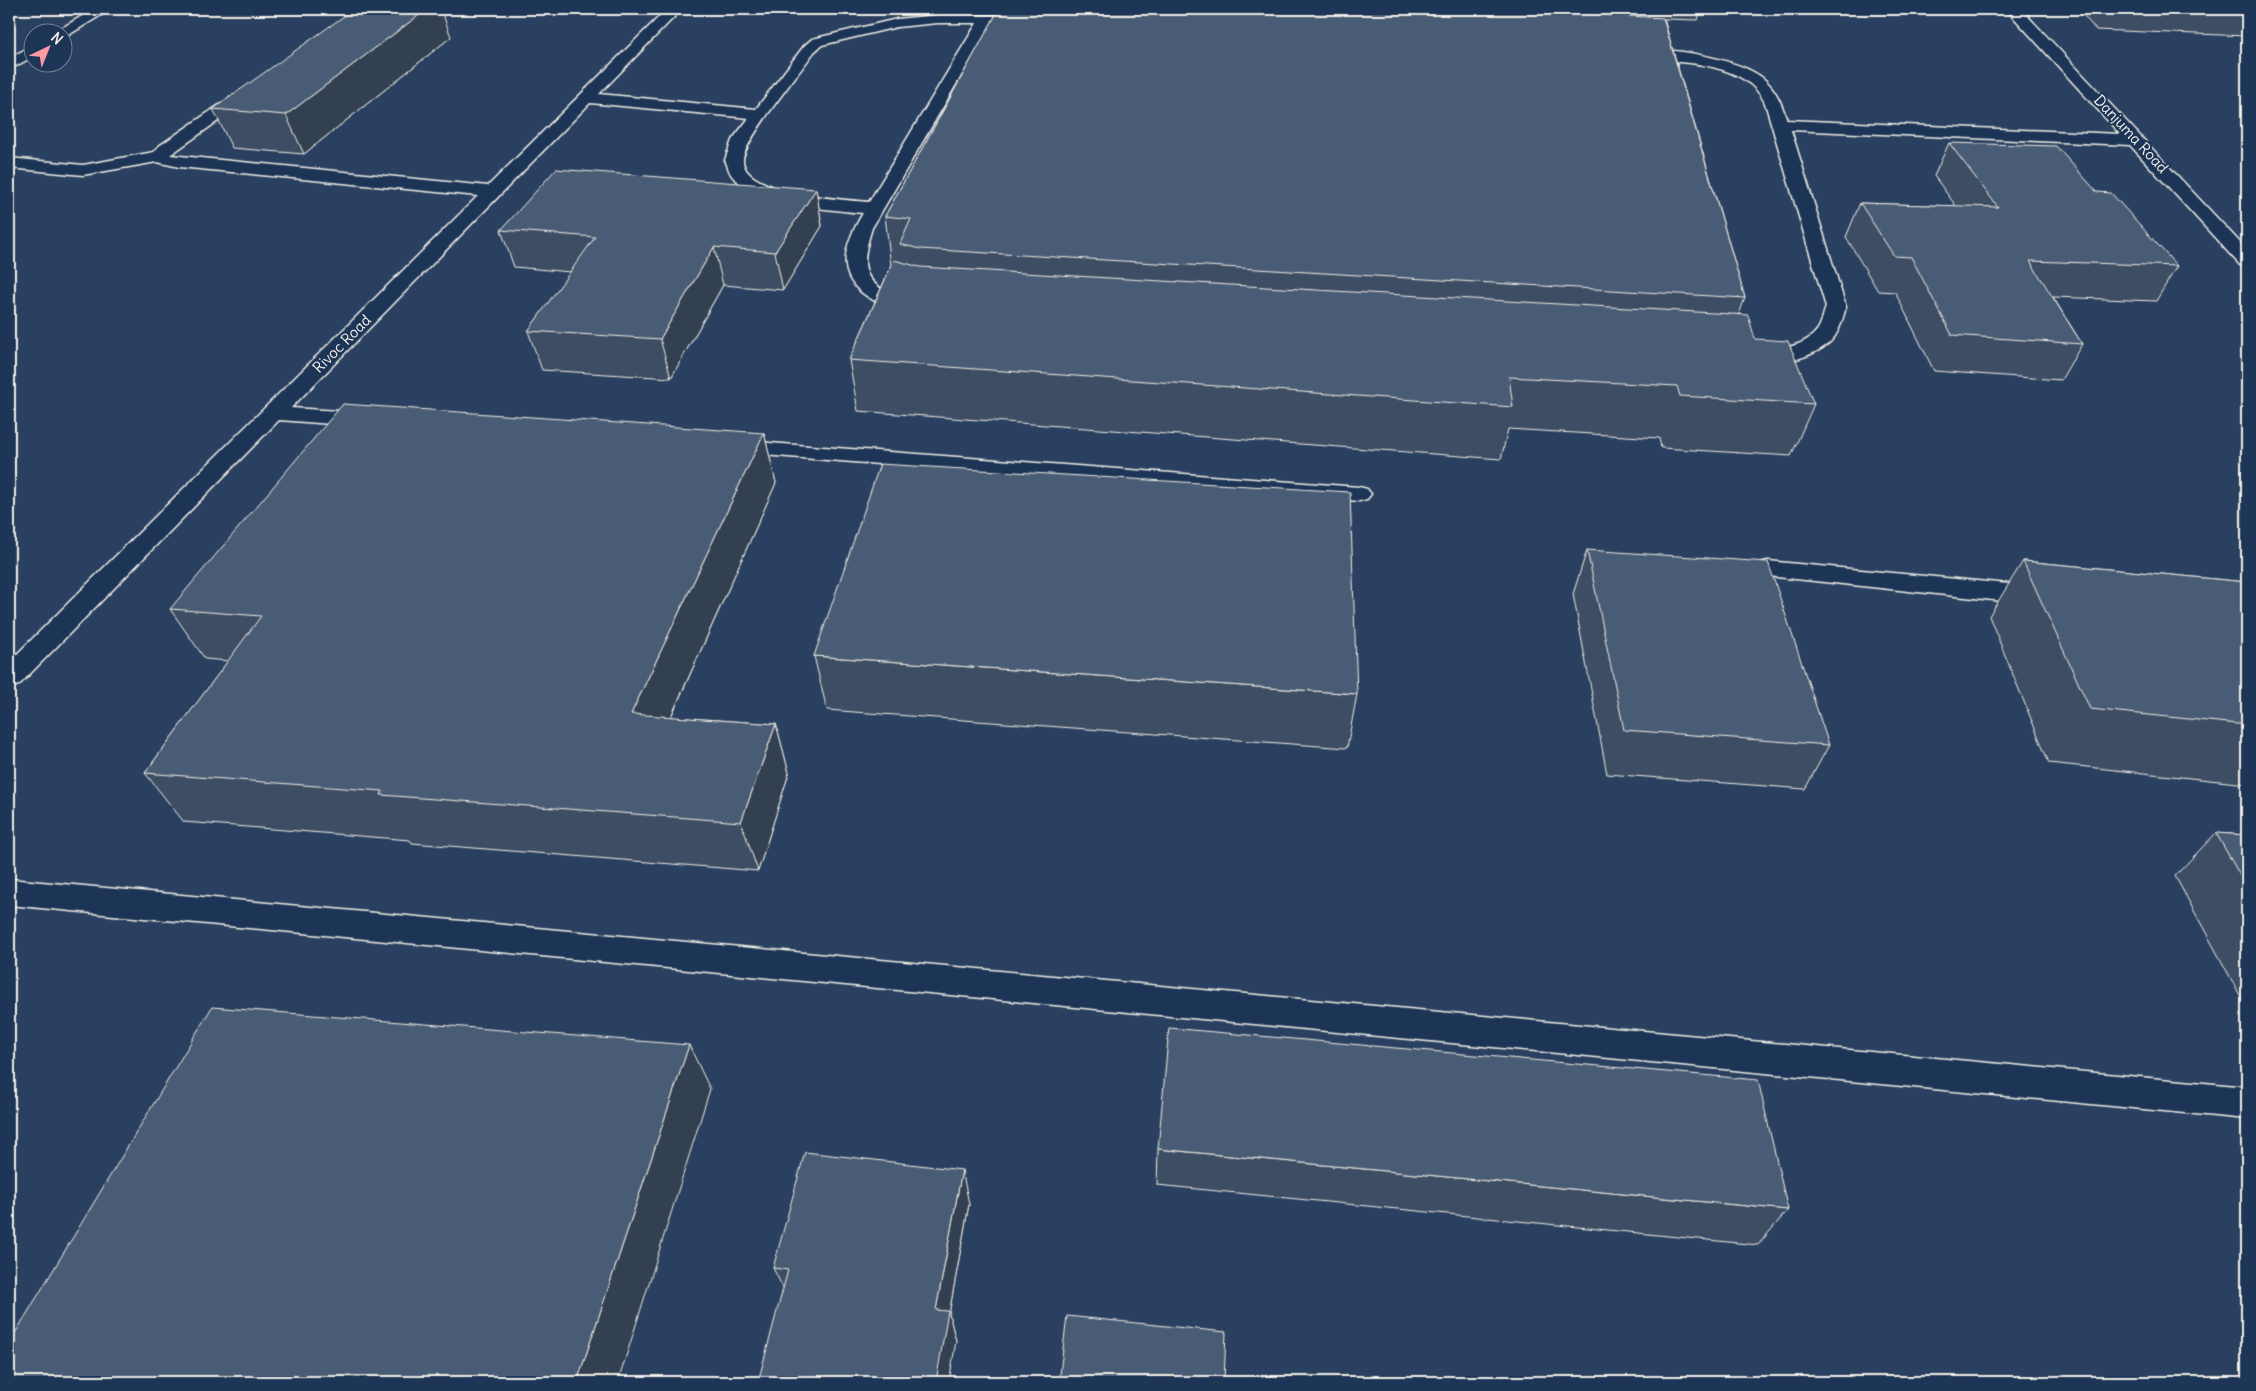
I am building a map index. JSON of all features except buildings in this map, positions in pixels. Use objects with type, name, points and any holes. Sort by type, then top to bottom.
[{"type":"street","points":[[72,27],[104,9]]},
{"type":"street","name":"Rivoc Road","points":[[9,678],[275,413],[675,9]]},
{"type":"street","name":"Danjuma Road","points":[[2013,9],[2247,261]]},
{"type":"street","points":[[926,310],[892,302],[869,288],[856,274],[854,258],[863,228],[987,18]]},
{"type":"street","points":[[875,208],[818,204],[789,197],[759,186],[740,174],[734,160],[741,140],[809,49],[817,42],[897,23],[987,18],[1042,19]]},
{"type":"street","points":[[1625,54],[1706,60],[1728,66],[1761,84],[1770,96],[1781,125],[1836,307],[1828,331],[1812,344],[1786,356],[1738,358]]},
{"type":"street","points":[[9,65],[22,57]]},
{"type":"street","points":[[9,163],[83,170],[108,167],[160,156],[165,150],[263,82]]},
{"type":"street","points":[[585,98],[760,114]]},
{"type":"street","points":[[1781,125],[2136,140]]},
{"type":"street","points":[[160,156],[165,160],[179,162],[492,192]]},
{"type":"street","points":[[275,413],[394,422]]},
{"type":"street","points":[[713,446],[1359,494]]},
{"type":"street","points":[[1768,569],[2059,598]]},
{"type":"street","points":[[9,892],[2247,1103]]},
{"type":"shaded area","points":[[9,9],[2247,9],[2247,1382],[9,1382]]}]
